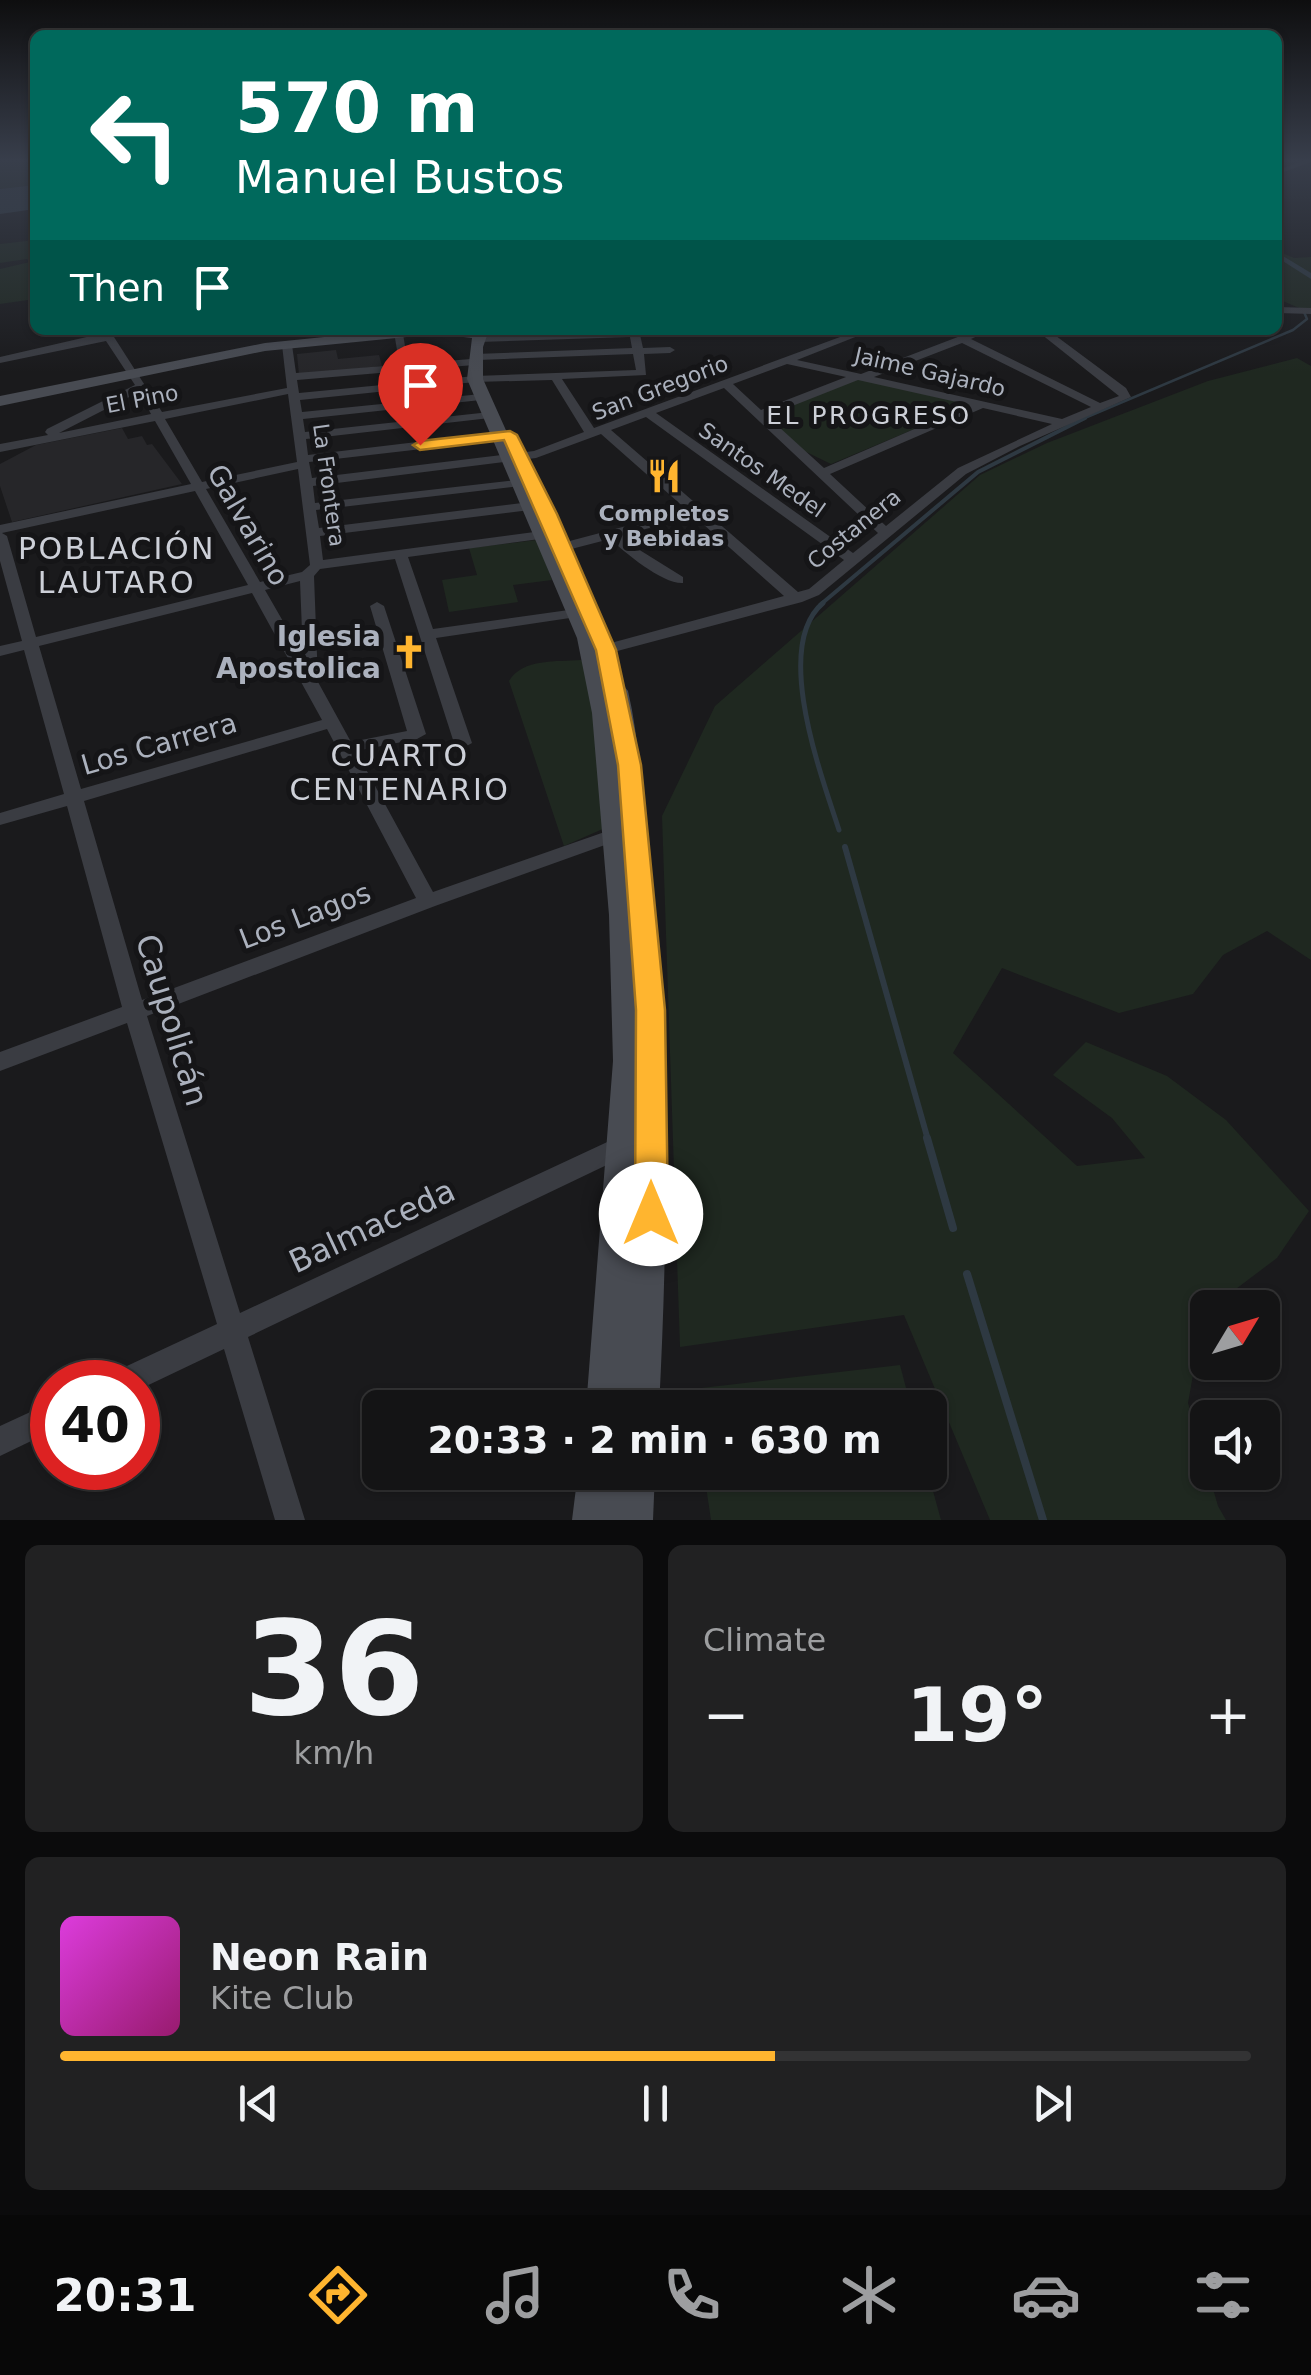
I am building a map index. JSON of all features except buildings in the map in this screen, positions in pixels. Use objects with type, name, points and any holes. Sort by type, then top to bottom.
[{"type":"street","points":[[1282,310],[1311,311]]},
{"type":"street","points":[[0,360],[112,335]]},
{"type":"street","points":[[0,401],[136,379],[286,345],[388,335]]},
{"type":"street","points":[[398,335],[403,356]]},
{"type":"street","points":[[442,335],[493,398],[584,611],[627,748],[623,832],[646,924],[638,1139],[646,1297],[639,1390]]},
{"type":"street","points":[[306,483],[628,335]]},
{"type":"street","points":[[299,436],[493,398],[555,376],[642,372],[635,335]]},
{"type":"street","name":"San Gregorio","points":[[493,398],[599,433],[854,335]]},
{"type":"street","points":[[760,415],[971,335]]},
{"type":"street","name":"Costanera","points":[[598,651],[814,592],[962,471],[1126,396],[1047,335]]},
{"type":"street","name":"Galvarino","points":[[108,336],[313,687],[428,900]]},
{"type":"street","points":[[963,338],[1101,408]]},
{"type":"street","name":"La Frontera","points":[[286,345],[314,534],[313,687]]},
{"type":"street","points":[[0,533],[304,462],[638,351],[670,350]]},
{"type":"street","name":"Jaime Gajardo","points":[[787,360],[1065,423]]},
{"type":"street","points":[[555,376],[599,433],[698,511],[797,599]]},
{"type":"street","points":[[33,442],[136,379]]},
{"type":"street","points":[[726,384],[885,532]]},
{"type":"street","points":[[292,388],[493,398]]},
{"type":"street","points":[[292,388],[493,398]]},
{"type":"street","name":"El Pino","points":[[0,448],[292,388]]},
{"type":"street","points":[[296,416],[493,398]]},
{"type":"street","points":[[311,507],[493,398]]},
{"type":"street","points":[[314,534],[493,398]]},
{"type":"street","points":[[493,398],[554,541]]},
{"type":"street","points":[[823,473],[983,404]]},
{"type":"street","name":"Santos Medel","points":[[649,414],[852,559]]},
{"type":"street","points":[[0,652],[312,570],[400,554],[612,533],[698,511]]},
{"type":"street","name":"Caupolicán","points":[[0,533],[135,1014],[290,1520]]},
{"type":"street","points":[[612,533],[633,552],[678,580]]},
{"type":"street","points":[[400,554],[463,744]]},
{"type":"street","points":[[347,748],[417,734],[377,606]]},
{"type":"street","points":[[425,635],[584,611]]},
{"type":"street","name":"Los Carrera","points":[[0,819],[332,722]]},
{"type":"street","name":"Los Lagos","points":[[0,1062],[428,900],[623,832]]},
{"type":"street","points":[[607,1390],[614,1298],[638,1139]]},
{"type":"street","name":"Balmaceda","points":[[160,1365],[638,1139]]},
{"type":"street","points":[[614,1298],[646,1297]]},
{"type":"street","points":[[0,1441],[30,1427]]},
{"type":"street","points":[[594,1520],[597,1490]]},
{"type":"street","points":[[630,1520],[632,1490]]},
{"type":"shaded area","points":[[30,241],[30,262],[27,259],[0,263],[0,244]]},
{"type":"shaded area","points":[[1282,253],[1294,258],[1311,257],[1311,313],[1282,301]]},
{"type":"shaded area","points":[[30,262],[30,300],[0,304],[0,269]]},
{"type":"shaded area","points":[[336,350],[338,359],[379,355],[382,366],[299,375],[297,354]]},
{"type":"shaded area","points":[[1297,358],[1311,366],[1311,960],[1267,931],[1223,955],[1193,994],[1119,1013],[1002,968],[953,1053],[1077,1166],[1145,1158],[1112,1118],[1053,1075],[1086,1042],[1167,1076],[1226,1120],[1309,1211],[1277,1258],[1235,1290],[1190,1290],[1190,1490],[1213,1490],[1226,1520],[990,1520],[947,1418],[947,1390],[935,1390],[904,1315],[680,1347],[662,816],[715,706],[980,475],[1047,443],[1208,381]]},
{"type":"shaded area","points":[[859,379],[972,405],[831,464],[794,446],[766,415]]},
{"type":"shaded area","points":[[122,428],[128,439],[142,436],[147,445],[152,444],[182,484],[12,522],[0,486],[0,464],[36,445]]},
{"type":"shaded area","points":[[537,540],[552,580],[513,585],[518,602],[449,612],[442,580],[477,575],[469,548]]},
{"type":"shaded area","points":[[581,660],[588,668],[605,828],[564,846],[509,681],[532,665]]},
{"type":"shaded area","points":[[900,1365],[907,1390],[693,1390]]},
{"type":"shaded area","points":[[707,1490],[933,1490],[941,1520],[711,1520]]},
{"type":"waterway","points":[[1282,258],[1311,277]]},
{"type":"waterway","points":[[1282,335],[1307,319],[1304,312]]},
{"type":"waterway","points":[[1080,420],[1281,335]]},
{"type":"waterway","points":[[820,605],[978,472],[1085,418]]},
{"type":"waterway","points":[[823,603],[808,623],[801,680],[813,746],[839,830]]},
{"type":"waterway","points":[[845,847],[928,1140]]},
{"type":"waterway","points":[[927,1138],[953,1228]]},
{"type":"waterway","points":[[967,1274],[1043,1520]]},
{"type":"place","name":"Completos y Bebidas","points":[[664,476]]},
{"type":"place","name":"Iglesia Apostolica","points":[[409,652]]},
{"type":"district","name":"EL PROGRESO","points":[[869,415]]},
{"type":"district","name":"POBLACIÓN LAUTARO","points":[[117,565]]},
{"type":"district","name":"CUARTO CENTENARIO","points":[[400,772]]},
{"type":"route","points":[[420,445],[510,435],[606,650],[622,713],[632,830],[646,924],[651,1214]]}]
